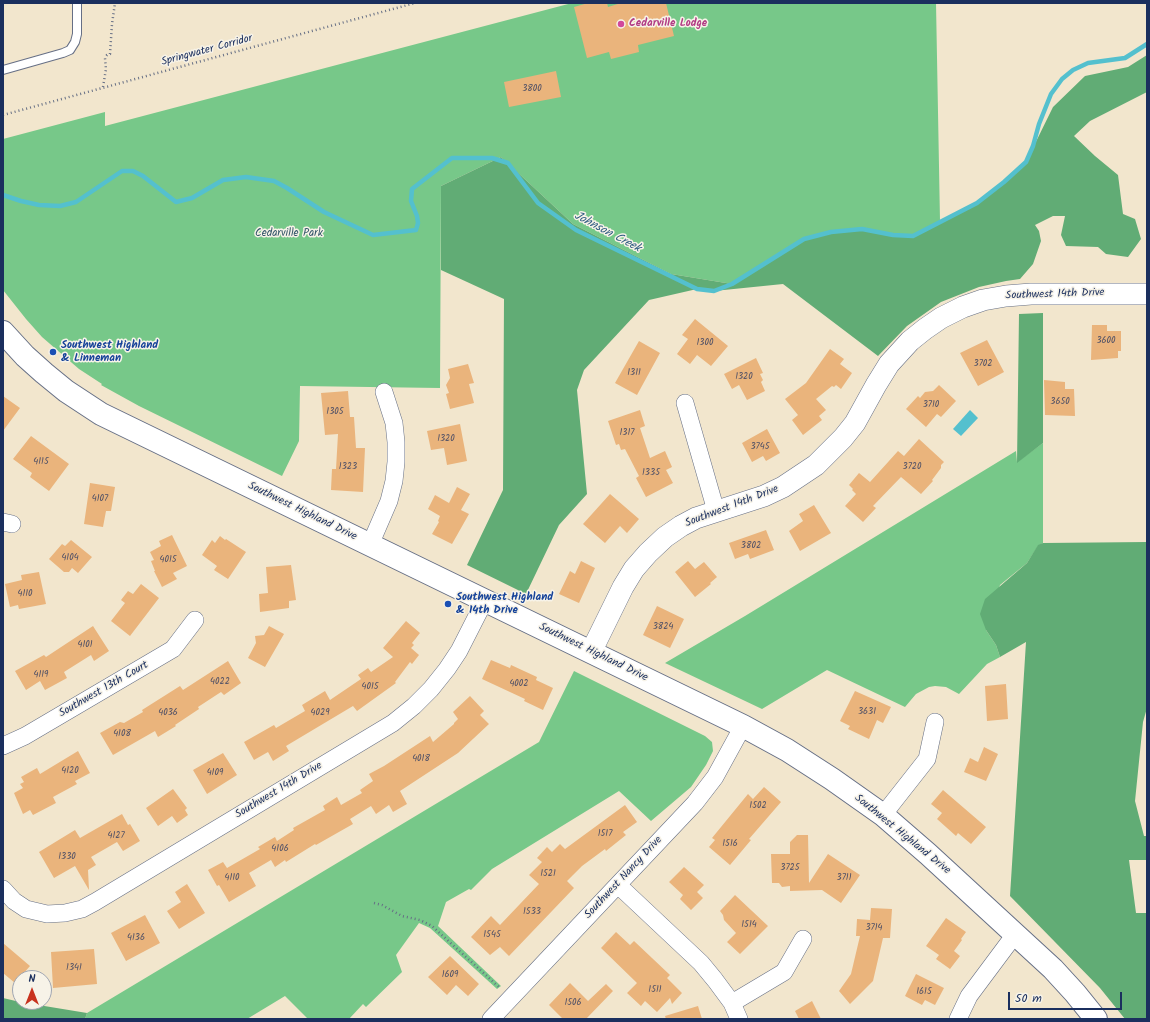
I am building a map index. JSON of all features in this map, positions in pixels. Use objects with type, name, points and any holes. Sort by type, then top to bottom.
[{"type":"main road","name":"Southwest Highland Drive","points":[[5,338],[61,387],[101,414],[743,726],[787,750],[832,779],[883,815],[928,854],[1016,933],[1058,974],[1096,1019]]},
{"type":"street","name":"Southwest 14th Drive","points":[[591,652],[623,587],[634,569],[648,553],[665,537],[696,518],[770,493],[795,480],[816,465],[843,438],[855,423],[883,373],[897,354],[925,329],[963,307],[983,300],[1006,296],[1030,294],[1147,294]]},
{"type":"street","points":[[370,545],[389,501],[394,481],[396,462],[394,423],[384,392]]},
{"type":"street","points":[[685,403],[716,511]]},
{"type":"street","name":"Southwest 14th Drive","points":[[3,889],[14,901],[26,909],[47,914],[65,913],[95,902],[393,722],[414,706],[431,689],[447,669],[459,651],[485,600]]},
{"type":"street","name":"Southwest 13th Court","points":[[3,746],[25,736],[173,649],[195,620]]},
{"type":"street","points":[[883,815],[927,759],[936,722]]},
{"type":"street","name":"Southwest Nancy Drive","points":[[498,1016],[511,998],[707,789],[716,777],[743,726]]},
{"type":"street","points":[[618,885],[701,963],[716,980],[732,1003],[739,1019]]},
{"type":"street","points":[[958,1019],[969,996],[1016,933]]},
{"type":"street","points":[[732,1003],[784,972],[803,939]]},
{"type":"lane","points":[[3,70],[70,50],[75,42],[77,34],[77,3]]},
{"type":"path","points":[[103,87],[106,69],[105,58],[110,54],[115,3]]},
{"type":"path","name":"Springwater Corridor","points":[[3,115],[416,3]]},
{"type":"path","points":[[374,903],[402,916],[420,920],[432,926],[511,998]]},
{"type":"green space","name":"Cedarville Park","points":[[572,3],[936,3],[940,221],[913,236],[893,235],[862,229],[831,232],[805,239],[732,284],[671,274],[573,224],[501,157],[441,186],[440,388],[300,386],[299,441],[282,476],[139,406],[101,385],[102,384],[79,369],[42,337],[3,290],[3,139],[105,112],[105,126]]},
{"type":"green space","points":[[1147,55],[1147,92],[1090,121],[1074,136],[1118,175],[1123,214],[1135,219],[1141,239],[1128,257],[1106,254],[1098,247],[1066,246],[1061,235],[1065,216],[1053,216],[1035,225],[1039,231],[1041,241],[1033,264],[1020,279],[979,287],[941,302],[907,326],[878,356],[783,284],[714,291],[697,289],[649,300],[584,370],[577,390],[587,494],[559,525],[526,594],[467,565],[503,490],[504,299],[441,270],[441,186],[501,157],[573,224],[671,274],[732,284],[804,239],[831,232],[862,229],[893,235],[913,236],[977,203],[1004,182],[1026,162],[1053,107],[1085,76],[1128,67]]},
{"type":"green space","points":[[1043,313],[1043,443],[1017,463],[1019,314]]},
{"type":"green space","points":[[1043,443],[1043,543],[1038,546],[1027,563],[1000,585],[986,630],[996,645],[1000,657],[987,664],[959,694],[946,687],[929,687],[916,694],[905,707],[827,670],[762,709],[665,663],[1016,451],[1017,462]]},
{"type":"green space","points":[[1147,542],[1147,708],[1143,722],[1135,801],[1144,836],[1147,836],[1147,860],[1129,860],[1136,913],[1147,913],[1147,1019],[1125,1019],[1100,988],[1010,896],[1026,642],[1000,657],[996,645],[986,630],[980,614],[985,599],[1027,563],[1038,545],[1043,543]]},
{"type":"green space","points":[[574,671],[705,736],[712,742],[713,751],[706,765],[691,787],[651,821],[619,791],[492,869],[471,890],[469,889],[446,902],[438,926],[501,986],[497,989],[430,928],[419,923],[396,955],[402,972],[366,1007],[363,1004],[349,1019],[308,1019],[285,996],[247,1019],[85,1019],[87,1013],[539,742]]},
{"type":"green space","points":[[3,998],[12,1000],[12,1010],[52,1010],[52,1007],[87,1013],[85,1019],[3,1019]]},
{"type":"water","points":[[970,410],[978,418],[961,436],[953,429]]},
{"type":"building","points":[[588,3],[607,3],[608,7],[621,3],[666,3],[674,36],[638,45],[639,52],[611,59],[609,52],[587,58],[574,7]]},
{"type":"building","points":[[556,71],[561,97],[509,107],[504,82]]},
{"type":"building","points":[[695,319],[728,346],[711,366],[697,355],[690,364],[677,354],[688,339],[682,335]]},
{"type":"building","points":[[1092,325],[1107,325],[1107,331],[1121,331],[1121,351],[1118,351],[1118,358],[1091,360]]},
{"type":"building","points":[[987,340],[1004,372],[978,386],[960,353]]},
{"type":"building","points":[[639,341],[660,353],[637,395],[615,383]]},
{"type":"building","points":[[830,349],[844,359],[840,364],[852,373],[841,389],[836,385],[834,387],[832,386],[816,399],[826,410],[819,416],[822,420],[803,435],[792,420],[798,415],[785,399],[806,383]]},
{"type":"building","points":[[756,358],[763,373],[760,374],[763,380],[761,382],[765,391],[747,400],[739,385],[732,389],[724,374]]},
{"type":"building","points":[[468,364],[474,383],[469,384],[474,403],[450,409],[446,394],[449,393],[446,385],[450,378],[448,369]]},
{"type":"building","points":[[1044,380],[1065,382],[1065,389],[1074,389],[1075,416],[1045,415]]},
{"type":"building","points":[[939,385],[956,401],[941,417],[937,414],[926,427],[906,409],[918,396],[920,398],[925,392],[933,391]]},
{"type":"building","points":[[348,391],[350,417],[354,417],[356,448],[365,448],[363,492],[331,490],[332,469],[336,469],[338,434],[325,435],[321,393]]},
{"type":"building","points":[[3,396],[20,408],[3,431]]},
{"type":"building","points":[[640,410],[645,426],[640,428],[650,458],[665,451],[672,467],[666,470],[673,483],[646,497],[636,478],[639,476],[625,449],[621,450],[619,444],[616,445],[608,421]]},
{"type":"building","points":[[460,424],[467,461],[447,465],[444,448],[431,450],[427,431]]},
{"type":"building","points":[[767,429],[780,453],[766,461],[763,456],[752,462],[742,443]]},
{"type":"building","points":[[31,436],[69,464],[49,491],[30,477],[32,473],[13,459]]},
{"type":"building","points":[[919,439],[944,462],[932,480],[933,481],[921,494],[901,477],[873,506],[876,508],[863,522],[845,506],[856,494],[849,485],[859,473],[870,482],[898,451],[904,456]]},
{"type":"building","points":[[90,483],[115,487],[111,511],[106,511],[103,527],[84,524]]},
{"type":"building","points":[[457,487],[470,494],[461,510],[469,514],[452,544],[432,534],[439,522],[440,516],[428,509],[435,495],[449,503]]},
{"type":"building","points":[[610,494],[639,519],[627,533],[620,526],[605,543],[583,524]]},
{"type":"building","points":[[814,505],[831,533],[800,551],[789,531],[803,521],[799,514]]},
{"type":"building","points":[[766,530],[774,550],[750,559],[748,554],[735,559],[729,543]]},
{"type":"building","points":[[172,535],[187,566],[173,573],[177,579],[162,587],[154,571],[151,561],[154,560],[150,552],[161,546],[159,541]]},
{"type":"building","points":[[220,536],[246,552],[228,579],[214,570],[217,566],[202,555],[212,540],[215,543]]},
{"type":"building","points":[[71,540],[92,557],[78,573],[72,568],[69,572],[64,572],[49,559],[62,544],[65,546]]},
{"type":"building","points":[[581,561],[595,568],[579,603],[559,594],[570,571],[575,574]]},
{"type":"building","points":[[688,561],[695,569],[704,562],[717,577],[695,597],[675,572]]},
{"type":"building","points":[[291,565],[296,600],[289,601],[289,608],[260,612],[259,594],[268,593],[266,567]]},
{"type":"building","points":[[39,572],[46,604],[19,609],[18,605],[10,607],[5,584],[22,580],[21,575]]},
{"type":"building","points":[[141,584],[159,598],[130,636],[111,621],[125,603],[121,600],[128,591],[133,594]]},
{"type":"building","points":[[657,606],[684,619],[670,648],[643,635]]},
{"type":"building","points":[[406,621],[420,633],[412,643],[414,645],[411,648],[419,655],[412,664],[410,662],[395,682],[396,683],[357,711],[353,706],[286,746],[289,751],[273,761],[268,752],[254,760],[244,742],[274,725],[276,728],[305,711],[302,705],[325,691],[330,700],[361,679],[358,675],[368,668],[371,672],[393,657],[383,648]]},
{"type":"building","points":[[93,626],[109,651],[94,661],[91,655],[64,672],[67,678],[45,690],[40,681],[26,690],[15,671],[44,655],[46,657]]},
{"type":"building","points":[[269,626],[284,634],[265,667],[248,658],[256,643],[255,636],[264,635]]},
{"type":"building","points":[[491,660],[510,668],[511,665],[537,677],[536,680],[553,688],[543,710],[524,701],[525,699],[482,679]]},
{"type":"building","points":[[228,661],[241,683],[224,695],[221,692],[198,707],[199,709],[175,725],[176,726],[158,737],[155,731],[113,755],[100,733],[120,722],[124,723],[143,712],[142,710],[180,686],[183,690]]},
{"type":"building","points":[[1006,684],[1008,719],[987,721],[985,686]]},
{"type":"building","points":[[855,691],[891,707],[883,723],[877,720],[869,739],[848,729],[850,726],[840,721]]},
{"type":"building","points":[[470,696],[484,711],[480,715],[489,724],[458,753],[400,791],[407,804],[393,812],[389,805],[376,814],[371,806],[350,819],[353,824],[316,845],[315,844],[286,862],[285,860],[275,867],[271,860],[249,873],[256,886],[229,902],[219,885],[217,886],[208,870],[223,862],[227,868],[260,849],[258,847],[275,837],[277,841],[294,830],[293,828],[325,810],[323,806],[337,797],[341,805],[362,793],[360,790],[373,781],[369,774],[430,736],[433,742],[454,724],[458,719],[453,712]]},
{"type":"building","points":[[984,747],[998,754],[986,781],[964,772],[970,758],[978,762]]},
{"type":"building","points":[[78,751],[90,773],[75,781],[77,784],[53,797],[56,803],[33,815],[30,810],[23,814],[14,793],[23,788],[20,784],[24,782],[21,777],[37,768],[40,774]]},
{"type":"building","points":[[223,753],[237,775],[207,794],[193,770]]},
{"type":"building","points":[[764,787],[781,802],[749,839],[751,840],[730,865],[709,847],[715,840],[712,838],[748,794],[753,799]]},
{"type":"building","points":[[173,789],[187,808],[185,810],[188,815],[177,823],[172,816],[158,826],[146,808]]},
{"type":"building","points":[[943,790],[986,827],[971,844],[958,833],[956,836],[937,819],[942,813],[931,804]]},
{"type":"building","points":[[625,805],[637,822],[623,832],[626,835],[606,851],[605,849],[582,866],[567,881],[574,888],[509,956],[500,947],[490,955],[471,937],[491,916],[500,925],[539,884],[529,875],[542,862],[537,858],[547,847],[552,852],[560,844],[565,849]]},
{"type":"building","points":[[122,814],[140,841],[123,851],[117,842],[91,857],[96,865],[88,870],[89,890],[75,866],[54,878],[39,852],[75,830],[80,838]]},
{"type":"building","points":[[797,835],[808,835],[809,883],[828,854],[860,875],[841,903],[822,890],[790,891],[790,886],[782,887],[779,883],[772,883],[771,854],[790,854],[790,842]]},
{"type":"building","points":[[684,867],[704,885],[697,892],[703,898],[691,910],[680,899],[683,895],[669,882]]},
{"type":"building","points":[[187,884],[205,913],[179,929],[167,911],[181,902],[175,892]]},
{"type":"building","points":[[735,895],[768,926],[740,954],[727,942],[736,933],[724,920],[720,911]]},
{"type":"building","points":[[871,908],[892,909],[890,938],[883,938],[873,981],[850,1004],[839,991],[851,974],[860,936],[856,936],[857,919],[870,920]]},
{"type":"building","points":[[145,915],[160,943],[126,961],[111,933]]},
{"type":"building","points":[[946,918],[966,932],[954,951],[960,956],[950,969],[936,959],[939,955],[926,946]]},
{"type":"building","points":[[616,932],[630,945],[634,941],[670,975],[667,978],[682,993],[672,1004],[670,998],[657,1012],[645,1001],[641,1006],[627,993],[637,983],[601,948]]},
{"type":"building","points":[[3,943],[30,966],[26,970],[12,970],[12,980],[3,973]]},
{"type":"building","points":[[94,949],[97,984],[53,988],[51,952]]},
{"type":"building","points":[[450,956],[479,984],[468,996],[456,985],[447,995],[428,977]]},
{"type":"building","points":[[916,974],[944,988],[935,1005],[925,1000],[922,1005],[905,996]]},
{"type":"building","points":[[570,983],[588,1001],[606,984],[613,991],[586,1019],[563,1019],[549,1005]]},
{"type":"building","points":[[812,1001],[821,1019],[799,1019],[795,1011]]},
{"type":"building","points":[[698,1006],[702,1019],[666,1019],[665,1016]]},
{"type":"waterway","name":"Johnson Creek","points":[[3,195],[39,205],[60,206],[76,202],[122,171],[133,171],[143,176],[176,202],[192,198],[223,180],[246,177],[274,181],[324,212],[373,235],[416,230],[418,223],[411,201],[412,189],[452,158],[492,158],[508,163],[538,203],[576,230],[697,289],[714,291],[732,284],[804,239],[831,232],[862,229],[893,235],[913,236],[977,203],[1004,182],[1026,162],[1051,94],[1062,79],[1073,70],[1088,63],[1125,58],[1147,44]]},
{"type":"place","name":"Cedarville Lodge","points":[[621,24]]},
{"type":"place","name":"Southwest Highland & Linneman","points":[[53,352]]},
{"type":"place","name":"Southwest Highland & 14th Drive","points":[[448,604]]}]
